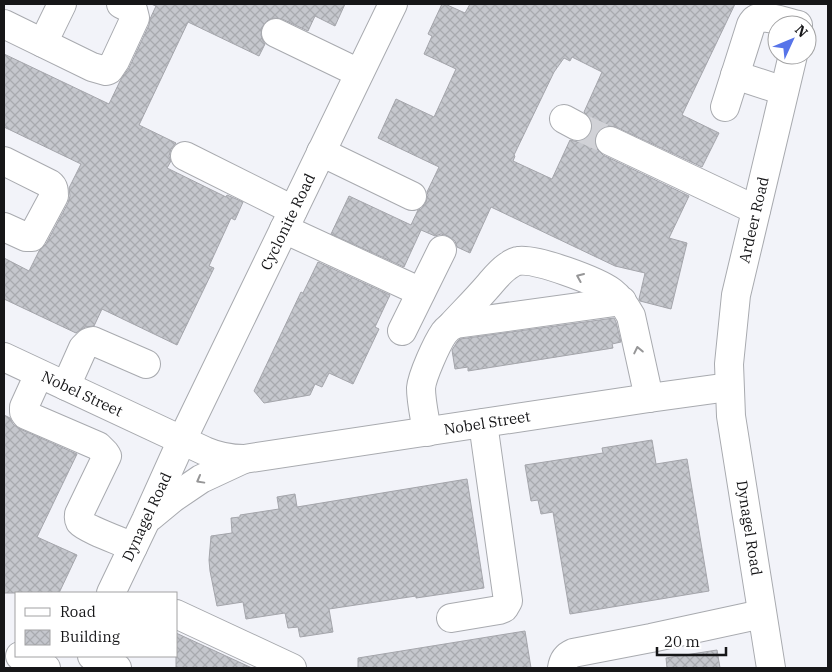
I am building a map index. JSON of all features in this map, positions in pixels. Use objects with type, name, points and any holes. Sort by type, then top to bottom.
[{"type":"street","points":[[43,43],[62,4]]},
{"type":"street","points":[[8,17],[43,43],[102,71],[106,71],[109,70],[115,61],[136,18],[133,10],[121,4]]},
{"type":"street","name":"Cyclonite Road","points":[[182,440],[393,4]]},
{"type":"street","points":[[725,107],[751,25],[754,20],[760,17],[767,18]]},
{"type":"street","points":[[276,33],[359,73]]},
{"type":"street","name":"Ardeer Road","points":[[729,387],[729,364],[736,295],[790,65]]},
{"type":"street","points":[[735,75],[784,91]]},
{"type":"street","points":[[610,141],[756,210]]},
{"type":"street","points":[[321,152],[412,196]]},
{"type":"street","points":[[185,156],[289,219],[421,292]]},
{"type":"street","points":[[4,161],[50,184],[54,189],[54,196],[32,236],[26,238],[4,227]]},
{"type":"street","points":[[402,331],[442,250]]},
{"type":"street","points":[[427,432],[421,385],[426,369],[442,336],[499,274],[517,261],[543,264],[577,275],[611,291],[622,301],[631,316],[649,398]]},
{"type":"street","points":[[452,325],[622,301]]},
{"type":"street","points":[[66,386],[83,348],[89,342],[93,341],[146,364]]},
{"type":"street","name":"Nobel Street","points":[[4,357],[217,456],[228,459],[244,459],[729,387]]},
{"type":"street","points":[[39,374],[24,407],[26,415],[98,446],[106,456],[79,514],[80,522],[87,527],[133,547]]},
{"type":"street","name":"Dynagel Road","points":[[729,387],[731,416],[771,668]]},
{"type":"street","points":[[451,618],[499,610],[504,608],[508,601],[483,423]]},
{"type":"street","name":"Dynagel Road","points":[[120,590],[133,547],[182,440]]},
{"type":"street","name":"Nobel Street","points":[[146,520],[173,498],[201,479],[244,459]]},
{"type":"street","points":[[562,668],[565,660],[573,653],[762,614]]},
{"type":"street","points":[[178,615],[292,668]]},
{"type":"street","points":[[22,657],[46,668]]},
{"type":"street","points":[[94,657],[117,668]]},
{"type":"building","points":[[151,4],[345,4],[335,26],[315,16],[308,31],[282,19],[274,18],[268,20],[262,27],[261,35],[265,44],[259,56],[188,22],[139,125],[176,143],[171,149],[169,156],[171,161],[167,168],[226,197],[227,195],[243,202],[235,220],[231,218],[209,266],[214,268],[177,345],[102,309],[94,326],[85,327],[76,333],[4,299],[4,258],[29,271],[68,203],[70,196],[69,188],[81,164],[4,127],[4,54],[109,104],[121,79],[129,68],[149,25],[156,6]]},
{"type":"building","points":[[442,4],[465,13],[470,4],[735,4],[682,115],[719,133],[702,167],[616,127],[608,126],[602,128],[596,135],[595,143],[597,149],[603,155],[689,196],[669,238],[687,243],[671,309],[640,301],[645,273],[615,266],[491,207],[470,253],[457,247],[455,241],[448,236],[441,234],[435,236],[421,230],[404,267],[331,234],[349,196],[411,225],[418,210],[426,202],[427,192],[439,167],[378,138],[396,99],[434,117],[456,69],[424,54],[432,36],[428,34]],"holes":[[[572,57],[602,72],[584,112],[590,118],[593,125],[591,133],[585,140],[578,142],[570,140],[552,179],[513,161],[514,155],[554,72],[564,58],[570,61]]]},
{"type":"building","points":[[318,262],[390,295],[375,327],[379,329],[353,384],[329,373],[322,387],[315,384],[310,395],[264,403],[254,391],[301,292],[303,293]]},
{"type":"building","points":[[614,318],[621,342],[612,344],[613,348],[468,371],[468,367],[455,369],[452,350],[460,339]]},
{"type":"building","points":[[4,415],[10,418],[13,424],[20,429],[77,454],[37,537],[77,555],[59,592],[4,593]]},
{"type":"building","points":[[652,440],[656,464],[687,459],[709,591],[570,614],[553,512],[541,514],[538,500],[531,501],[525,465],[603,453],[602,448]]},
{"type":"building","points":[[467,479],[484,588],[329,609],[333,632],[300,637],[298,627],[288,628],[285,613],[246,619],[243,602],[217,606],[209,560],[211,536],[232,533],[231,518],[279,509],[277,497],[295,494],[297,507]]},
{"type":"building","points":[[525,631],[531,668],[358,668],[358,658]]},
{"type":"building","points":[[178,634],[252,668],[176,668]]},
{"type":"building","points":[[717,650],[720,668],[667,668],[666,658]]},
{"type":"tunnel","points":[[577,126],[610,141]]}]
